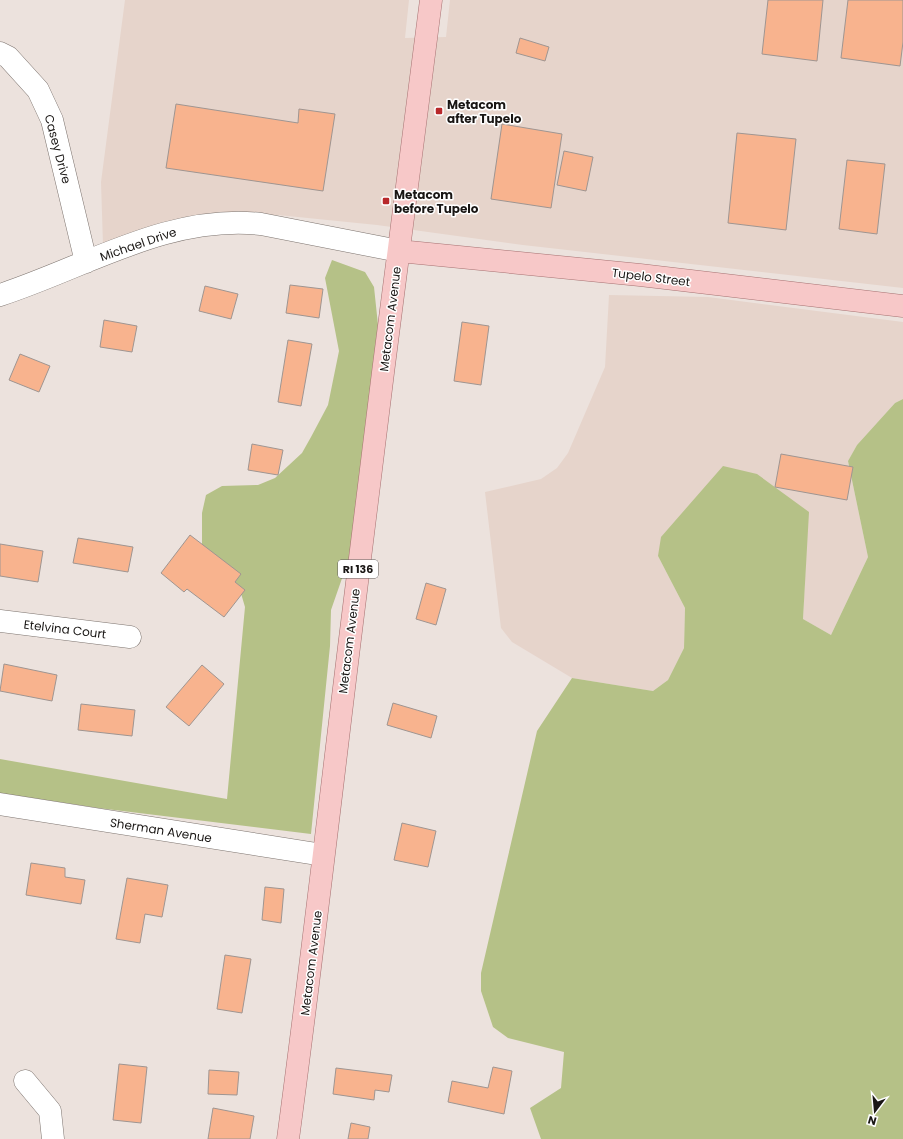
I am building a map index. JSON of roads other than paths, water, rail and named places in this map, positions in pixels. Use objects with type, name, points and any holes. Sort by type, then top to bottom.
[{"type":"main road","name":"Metacom Avenue","points":[[288,1139],[316,927],[323,855],[431,0]]},
{"type":"main road","name":"Tupelo Street","points":[[399,251],[640,275],[903,306]]},
{"type":"street","name":"Casey Drive","points":[[0,53],[8,57],[38,90],[52,120],[86,262]]},
{"type":"street","name":"Michael Drive","points":[[0,294],[150,237],[197,226],[242,222],[292,229],[399,251]]},
{"type":"street","name":"Etelvina Court","points":[[0,621],[130,637]]},
{"type":"street","name":"Sherman Avenue","points":[[0,804],[323,855]]},
{"type":"street","points":[[25,1081],[50,1111],[53,1139]]},
{"type":"place","name":"Metacom after Tupelo","points":[[439,111]]},
{"type":"place","name":"Metacom before Tupelo","points":[[386,201]]}]
